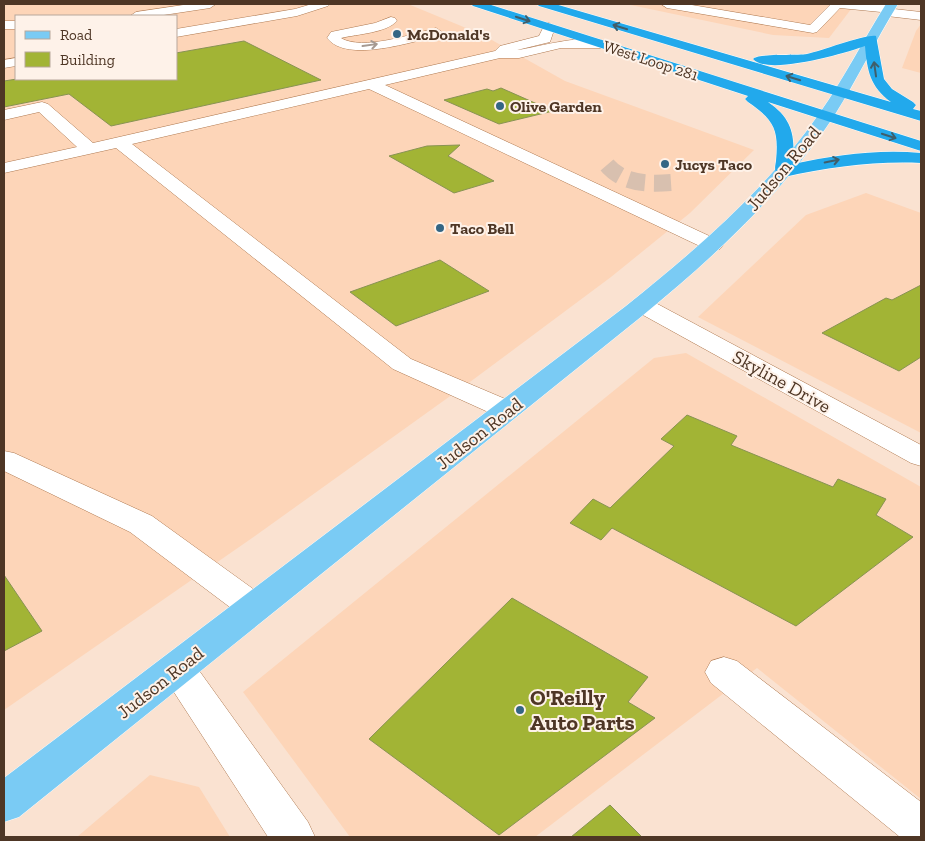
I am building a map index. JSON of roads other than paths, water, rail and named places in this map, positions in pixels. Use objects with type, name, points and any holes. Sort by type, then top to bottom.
[{"type":"highway","name":"West Loop 281","points":[[476,4],[921,146]]},
{"type":"highway","name":"West Loop 281","points":[[550,4],[646,35],[921,116]]},
{"type":"highway","points":[[646,35],[695,44],[736,55],[786,60],[821,56],[871,39],[875,77],[879,84],[890,95],[921,110]]},
{"type":"highway","points":[[718,81],[759,103],[778,118],[785,131],[784,172],[851,158],[879,156],[921,158]]},
{"type":"main road","name":"Judson Road","points":[[4,803],[642,305],[713,245],[784,172],[826,115],[889,8]]},
{"type":"street","points":[[142,15],[210,4]]},
{"type":"street","points":[[178,33],[306,10],[324,4]]},
{"type":"street","points":[[667,4],[813,29],[838,4],[889,8],[921,16]]},
{"type":"street","points":[[244,10],[263,18]]},
{"type":"street","points":[[391,21],[379,26],[354,31],[344,44],[370,46],[436,32]]},
{"type":"street","points":[[500,54],[505,49],[545,39],[549,27]]},
{"type":"street","points":[[4,168],[500,54],[519,54],[561,44],[601,44]]},
{"type":"street","points":[[371,84],[713,245]]},
{"type":"street","points":[[4,115],[42,107],[90,149]]},
{"type":"street","points":[[119,142],[402,364],[507,410]]},
{"type":"street","name":"Skyline Drive","points":[[642,305],[921,457]]},
{"type":"street","points":[[4,460],[141,524],[255,608]]},
{"type":"street","points":[[177,669],[293,837]]},
{"type":"street","points":[[724,672],[921,828]]},
{"type":"tunnel","points":[[607,165],[614,172],[631,180],[650,183],[679,182]]},
{"type":"place","name":"McDonald's","points":[[397,34]]},
{"type":"place","name":"Olive Garden","points":[[500,106]]},
{"type":"place","name":"Jucys Taco","points":[[665,164]]},
{"type":"place","name":"Taco Bell","points":[[440,228]]},
{"type":"place","name":"O'Reilly Auto Parts","points":[[520,710]]}]
